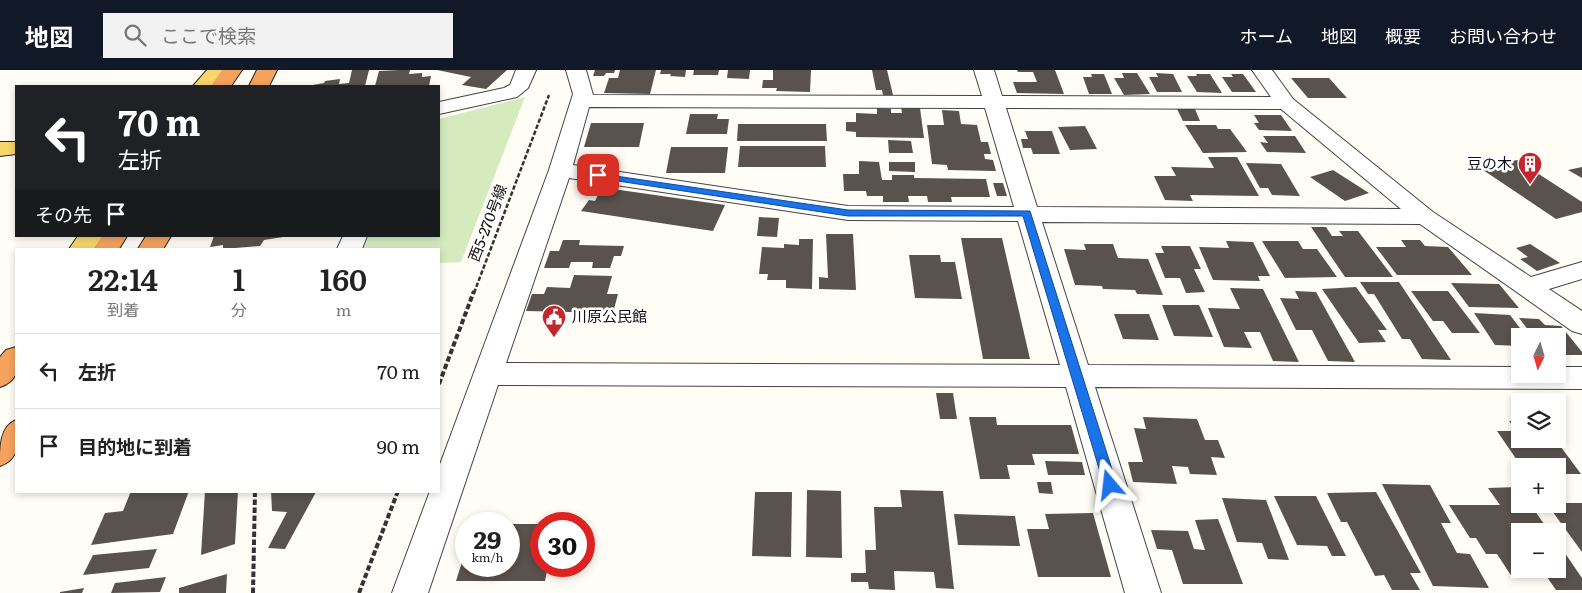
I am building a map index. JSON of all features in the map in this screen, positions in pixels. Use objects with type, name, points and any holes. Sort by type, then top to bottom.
[{"type":"highway","points":[[221,85],[232,70]]},
{"type":"highway","points":[[260,85],[268,70]]},
{"type":"highway","points":[[107,248],[114,237]]},
{"type":"highway","points":[[151,248],[158,237]]},
{"type":"highway","points":[[0,376],[15,358]]},
{"type":"highway","points":[[0,453],[15,433]]},
{"type":"main road","points":[[204,85],[218,70]]},
{"type":"main road","points":[[82,248],[90,237]]},
{"type":"street","points":[[440,108],[510,93],[518,88],[526,70]]},
{"type":"street","points":[[410,593],[560,170],[583,94],[576,70]]},
{"type":"street","points":[[984,70],[1143,593]]},
{"type":"street","points":[[1262,70],[1286,103],[1424,218],[1529,286],[1582,324]]},
{"type":"street","points":[[580,102],[1286,103]]},
{"type":"street","points":[[560,170],[848,213],[1027,213],[1424,218]]},
{"type":"street","points":[[1529,286],[1582,270]]},
{"type":"street","points":[[487,374],[1078,378],[1582,378]]},
{"type":"path","name":"西5-270号線","points":[[440,381],[550,86]]},
{"type":"path","points":[[253,593],[254,493]]},
{"type":"path","points":[[359,593],[397,493]]},
{"type":"green space","points":[[525,97],[461,262],[440,263],[440,248],[361,248],[366,237],[440,237],[440,119]]},
{"type":"building","points":[[352,70],[369,70],[365,85],[313,85],[340,79],[339,84],[349,83]]},
{"type":"building","points":[[410,70],[409,74],[422,73],[422,77],[431,76],[429,85],[375,85],[379,71]]},
{"type":"building","points":[[437,70],[507,70],[486,89],[462,85],[471,77]]},
{"type":"building","points":[[595,70],[615,70],[614,73],[606,73],[604,76],[593,76]]},
{"type":"building","points":[[620,70],[656,70],[650,94],[604,93],[609,78],[618,78]]},
{"type":"building","points":[[661,70],[686,70],[685,77],[660,74]]},
{"type":"building","points":[[694,70],[719,70],[718,75],[693,75]]},
{"type":"building","points":[[728,70],[750,70],[749,79],[727,78]]},
{"type":"building","points":[[773,70],[811,70],[810,92],[776,91],[777,88],[762,88],[763,80],[773,80]]},
{"type":"building","points":[[872,70],[887,70],[893,95],[883,95],[882,90],[876,90]]},
{"type":"building","points":[[1017,70],[1055,70],[1064,94],[1017,93],[1013,82],[1037,82],[1033,72],[1018,72]]},
{"type":"building","points":[[1122,73],[1137,73],[1150,94],[1124,95],[1114,78],[1124,78]]},
{"type":"building","points":[[1156,73],[1173,74],[1182,92],[1157,92],[1149,77],[1158,77]]},
{"type":"building","points":[[1091,74],[1104,74],[1112,94],[1089,94],[1083,77],[1092,77]]},
{"type":"building","points":[[1196,74],[1210,74],[1222,93],[1197,92],[1187,76],[1197,76]]},
{"type":"building","points":[[1231,74],[1243,74],[1256,92],[1232,92],[1222,77],[1233,77]]},
{"type":"building","points":[[1291,78],[1329,78],[1347,98],[1308,98]]},
{"type":"building","points":[[901,107],[920,108],[924,138],[856,137],[856,132],[846,131],[846,122],[856,122],[856,113],[877,114],[877,108],[891,109],[891,113],[902,113]]},
{"type":"building","points":[[1177,109],[1195,109],[1200,121],[1183,121]]},
{"type":"building","points":[[942,110],[959,111],[961,124],[977,125],[981,142],[988,142],[991,154],[984,154],[985,159],[993,160],[996,171],[948,170],[947,165],[932,164],[927,125],[944,125]]},
{"type":"building","points":[[690,114],[718,114],[717,119],[729,119],[727,134],[686,134]]},
{"type":"building","points":[[1254,115],[1281,115],[1292,131],[1259,130],[1254,123],[1259,123]]},
{"type":"building","points":[[591,123],[644,123],[639,147],[584,147]]},
{"type":"building","points":[[738,124],[826,124],[827,141],[737,141]]},
{"type":"building","points":[[1185,125],[1216,125],[1218,129],[1230,129],[1247,152],[1203,153]]},
{"type":"building","points":[[1085,126],[1097,149],[1070,150],[1058,127]]},
{"type":"building","points":[[1025,131],[1052,131],[1060,154],[1033,154],[1031,148],[1023,148],[1021,139],[1028,139]]},
{"type":"building","points":[[1263,136],[1295,136],[1306,153],[1267,152],[1260,142],[1268,143]]},
{"type":"building","points":[[888,140],[911,141],[913,153],[889,153]]},
{"type":"building","points":[[740,146],[825,146],[826,167],[738,167]]},
{"type":"building","points":[[671,147],[728,147],[725,173],[666,173]]},
{"type":"building","points":[[1208,157],[1237,157],[1259,196],[1190,195],[1193,201],[1165,200],[1154,176],[1176,176],[1171,167],[1214,168]]},
{"type":"building","name":"豆の木","points":[[1517,160],[1582,202],[1582,212],[1556,219],[1480,168]]},
{"type":"building","points":[[859,161],[879,162],[882,180],[892,180],[892,175],[914,175],[914,178],[986,179],[990,197],[951,197],[952,202],[928,202],[927,196],[908,196],[909,202],[883,202],[883,196],[867,196],[866,191],[844,191],[843,174],[859,174]]},
{"type":"building","points":[[889,162],[915,162],[915,172],[889,171]]},
{"type":"building","points":[[1246,163],[1281,164],[1300,196],[1272,195],[1268,188],[1260,188]]},
{"type":"building","points":[[1582,167],[1582,178],[1568,170]]},
{"type":"building","points":[[1333,170],[1369,193],[1345,201],[1310,177]]},
{"type":"building","points":[[993,183],[1003,183],[1007,196],[997,196]]},
{"type":"building","points":[[592,186],[725,205],[713,231],[581,211],[589,200],[595,201],[599,193],[589,192]]},
{"type":"building","points":[[759,217],[779,218],[777,237],[757,236]]},
{"type":"building","points":[[1311,227],[1326,227],[1332,236],[1343,236],[1339,231],[1358,231],[1393,277],[1345,277]]},
{"type":"building","points":[[826,234],[853,234],[856,290],[819,289],[819,277],[828,278]]},
{"type":"building","points":[[214,237],[283,237],[264,240],[260,246],[223,248],[223,245],[210,247]]},
{"type":"building","points":[[961,238],[1002,238],[1030,359],[983,359]]},
{"type":"building","points":[[799,239],[813,239],[812,289],[786,288],[786,280],[767,280],[768,274],[759,274],[762,247],[784,248],[784,244],[799,245]]},
{"type":"building","points":[[563,240],[580,240],[579,245],[624,246],[621,256],[614,256],[610,268],[592,268],[593,262],[571,262],[569,268],[544,268],[550,251],[559,251]]},
{"type":"building","points":[[1401,240],[1420,240],[1425,246],[1448,247],[1472,275],[1397,275],[1376,247],[1406,247]]},
{"type":"building","points":[[1226,241],[1253,242],[1270,276],[1258,276],[1260,281],[1213,280],[1199,247],[1229,248]]},
{"type":"building","points":[[1262,241],[1298,241],[1303,249],[1317,249],[1337,277],[1285,278]]},
{"type":"building","points":[[1084,244],[1113,244],[1118,258],[1148,259],[1163,295],[1137,294],[1135,290],[1103,289],[1102,286],[1075,285],[1064,249],[1086,250]]},
{"type":"building","points":[[1530,244],[1560,263],[1537,271],[1520,259],[1528,257],[1516,248]]},
{"type":"building","points":[[1161,246],[1190,246],[1201,269],[1194,269],[1205,292],[1186,293],[1180,278],[1165,278],[1155,253],[1164,253]]},
{"type":"building","points":[[909,255],[940,255],[941,262],[955,262],[962,299],[915,298]]},
{"type":"building","points":[[574,275],[612,276],[607,294],[618,294],[613,313],[526,311],[532,294],[544,294],[547,287],[570,288]]},
{"type":"building","points":[[1360,282],[1399,282],[1451,360],[1422,359],[1410,339],[1402,339],[1374,294],[1368,294]]},
{"type":"building","points":[[1451,283],[1499,284],[1519,308],[1469,307]]},
{"type":"building","points":[[1356,287],[1387,330],[1378,330],[1386,342],[1359,343],[1322,289]]},
{"type":"building","points":[[1230,288],[1263,289],[1299,362],[1273,361],[1260,332],[1244,332],[1252,348],[1224,347],[1208,308],[1240,309]]},
{"type":"building","points":[[1295,291],[1316,292],[1355,362],[1328,361],[1312,330],[1296,330],[1280,298],[1299,299]]},
{"type":"building","points":[[1411,291],[1448,291],[1480,333],[1452,333],[1443,321],[1433,321]]},
{"type":"building","points":[[1162,305],[1199,305],[1213,337],[1174,336]]},
{"type":"building","points":[[1474,313],[1510,315],[1520,328],[1511,328],[1511,346],[1495,345]]},
{"type":"building","points":[[1114,314],[1149,314],[1159,340],[1123,339]]},
{"type":"building","points":[[1519,318],[1539,319],[1545,325],[1561,326],[1563,328],[1527,328]]},
{"type":"building","points":[[1566,332],[1582,352],[1582,355],[1566,355]]},
{"type":"building","points":[[936,393],[953,393],[957,419],[940,419]]},
{"type":"building","points":[[969,417],[996,417],[997,425],[1071,425],[1079,454],[1032,454],[1035,465],[1007,465],[1010,479],[980,479]]},
{"type":"building","points":[[1143,417],[1197,419],[1205,440],[1218,440],[1225,458],[1211,457],[1217,475],[1190,474],[1188,467],[1172,466],[1177,484],[1133,482],[1128,462],[1143,462],[1134,428],[1146,429]]},
{"type":"building","points":[[1497,431],[1511,431],[1511,448],[1562,448],[1581,474],[1566,474],[1566,458],[1516,458]]},
{"type":"building","points":[[1045,461],[1082,462],[1085,475],[1048,475]]},
{"type":"building","points":[[1037,482],[1051,482],[1053,494],[1039,493]]},
{"type":"building","points":[[1382,484],[1430,485],[1451,523],[1441,523],[1457,553],[1470,554],[1489,588],[1433,586]]},
{"type":"building","points":[[1511,487],[1511,513],[1536,513],[1543,523],[1511,523],[1511,575],[1497,554],[1486,554],[1476,538],[1470,538],[1449,505],[1500,505],[1488,488]]},
{"type":"building","points":[[807,490],[841,491],[842,558],[806,557]]},
{"type":"building","points":[[900,490],[943,491],[954,589],[936,588],[934,572],[894,571],[895,590],[869,589],[868,582],[851,582],[851,573],[866,573],[865,550],[876,550],[874,507],[902,507]]},
{"type":"building","points":[[755,492],[792,492],[791,557],[752,556]]},
{"type":"building","points":[[1376,492],[1421,573],[1410,573],[1420,590],[1392,590],[1384,575],[1375,576],[1347,522],[1341,522],[1327,493]]},
{"type":"building","points":[[130,493],[188,493],[173,534],[91,545],[105,513],[123,511]]},
{"type":"building","points":[[205,493],[238,493],[235,544],[201,555]]},
{"type":"building","points":[[271,493],[315,493],[285,549],[268,548],[287,512],[272,511]]},
{"type":"building","points":[[1274,496],[1316,496],[1346,556],[1332,556],[1327,546],[1297,545]]},
{"type":"building","points":[[1222,498],[1266,500],[1289,560],[1268,559],[1262,543],[1237,542]]},
{"type":"building","points":[[1566,503],[1582,503],[1582,552],[1566,530],[1566,523],[1561,523],[1554,513],[1566,513]]},
{"type":"building","points":[[1093,513],[1111,577],[1038,577],[1027,529],[1049,529],[1045,514]]},
{"type":"building","points":[[954,514],[1015,516],[1020,546],[958,545]]},
{"type":"building","points":[[1218,519],[1243,584],[1183,584],[1172,550],[1157,549],[1151,530],[1188,531],[1194,549],[1205,550],[1195,520]]},
{"type":"building","points":[[520,524],[530,524],[530,577],[546,577],[545,581],[456,581],[457,577],[520,577]]},
{"type":"building","points":[[157,549],[149,568],[83,575],[93,555]]},
{"type":"building","points":[[1566,555],[1582,578],[1582,590],[1556,590],[1548,578],[1566,578]]},
{"type":"building","points":[[227,574],[226,593],[179,593],[179,588]]},
{"type":"building","points":[[166,577],[160,592],[111,593],[115,583]]},
{"type":"building","points":[[84,588],[82,593],[60,593],[60,592]]},
{"type":"place","name":"豆の木","points":[[1530,185]]},
{"type":"place","name":"川原公民館","points":[[554,338]]},
{"type":"route","points":[[598,175],[848,213],[1027,213],[1110,485]]}]
